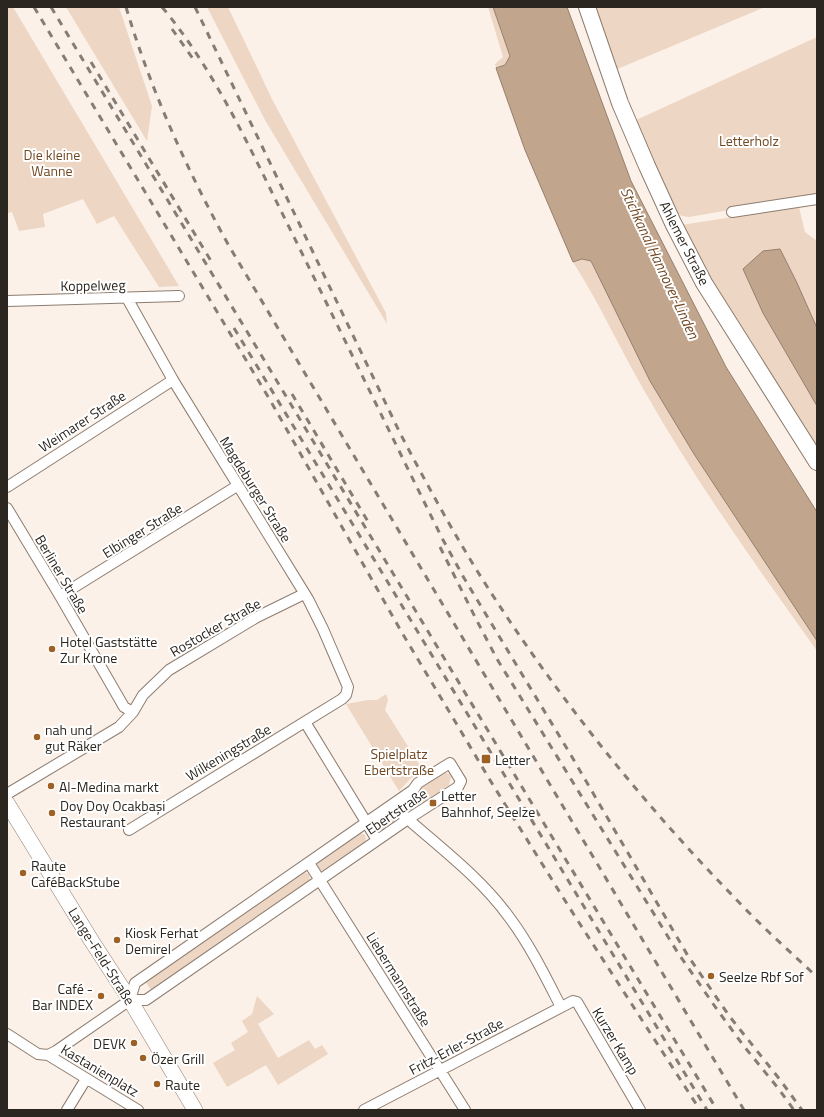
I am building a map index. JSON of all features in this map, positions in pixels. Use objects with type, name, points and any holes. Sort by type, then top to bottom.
[{"type":"main road","name":"Ahlemer Straße","points":[[587,7],[620,103],[673,223],[704,283],[817,462]]},
{"type":"street","points":[[732,212],[817,199]]},
{"type":"street","name":"Koppelweg","points":[[7,301],[179,296]]},
{"type":"street","name":"Magdeburger Straße","points":[[127,298],[173,380],[304,594],[323,629],[348,687],[346,694],[342,699]]},
{"type":"street","name":"Weimarer Straße","points":[[7,487],[173,380]]},
{"type":"street","name":"Elbinger Straße","points":[[60,596],[237,486]]},
{"type":"street","name":"Berliner Straße","points":[[7,508],[124,707],[133,712]]},
{"type":"street","name":"Rostocker Straße","points":[[7,794],[119,727],[133,712],[143,695],[169,670],[257,617],[304,594]]},
{"type":"street","name":"Wilkeningstraße","points":[[129,830],[342,699]]},
{"type":"street","points":[[305,722],[368,822],[377,840]]},
{"type":"street","name":"Ebertstraße","points":[[48,1055],[130,1000],[146,1000],[377,840],[458,787],[461,781],[450,763],[418,783],[413,790],[368,822],[135,982],[130,1000]]},
{"type":"street","name":"Lange-Feld-Straße","points":[[7,803],[91,940],[130,1000],[195,1110]]},
{"type":"street","points":[[392,805],[464,868],[488,891],[509,916],[526,942],[561,1007]]},
{"type":"street","name":"Liebermannstraße","points":[[309,863],[465,1110]]},
{"type":"street","name":"Kurzer Kamp","points":[[561,1007],[573,1001],[577,1002],[640,1110]]},
{"type":"street","name":"Fritz-Erler-Straße","points":[[364,1110],[561,1007]]},
{"type":"street","name":"Kastanienplatz","points":[[7,1034],[38,1054],[48,1055],[138,1110]]},
{"type":"street","points":[[67,1110],[86,1079]]},
{"type":"green space","name":"Die kleine Wanne","points":[[7,7],[13,7],[179,286],[159,287],[114,216],[97,224],[83,199],[43,214],[45,227],[19,231],[12,212],[7,213]]},
{"type":"green space","points":[[66,7],[119,7],[152,106],[147,141]]},
{"type":"green space","points":[[207,7],[228,7],[272,99],[386,313],[387,324],[265,120]]},
{"type":"green space","points":[[488,7],[493,7],[510,56],[505,65],[496,68],[495,64],[503,57]]},
{"type":"green space","points":[[595,7],[765,7],[615,70]]},
{"type":"green space","name":"Letterholz","points":[[817,37],[817,195],[689,217],[682,216],[674,212],[634,121]]},
{"type":"green space","points":[[799,207],[805,232],[817,241],[817,328],[797,283],[763,313],[817,406],[817,451],[709,277],[681,225]]},
{"type":"green space","points":[[582,259],[591,261],[650,381],[694,454],[817,641],[817,651],[728,524],[665,426],[573,262]]},
{"type":"green space","name":"Spielplatz Ebertstraße","points":[[386,694],[388,700],[385,710],[423,770],[410,779],[399,791],[346,704],[377,700]]},
{"type":"green space","points":[[444,772],[449,774],[451,777],[449,785],[411,811],[401,801]]},
{"type":"green space","points":[[390,814],[395,815],[398,820],[381,833],[376,824]]},
{"type":"green space","points":[[361,833],[365,835],[366,841],[323,870],[318,868],[318,862]]},
{"type":"green space","points":[[305,872],[309,874],[310,880],[151,990],[145,981]]},
{"type":"green space","points":[[257,996],[274,1014],[258,1024],[278,1058],[309,1040],[315,1049],[322,1045],[328,1054],[278,1085],[266,1065],[227,1087],[213,1063],[235,1050],[231,1043],[248,1032],[242,1021],[252,1014]]},
{"type":"water","name":"Stichkanal Hannover-Linden","points":[[493,7],[567,7],[631,181],[726,367],[817,512],[817,641],[694,454],[650,381],[591,261],[582,259],[573,262],[525,150],[496,68],[505,65],[510,56]]},
{"type":"water","points":[[780,249],[817,328],[817,406],[763,313],[743,269],[763,251]]},
{"type":"railway","points":[[34,7],[270,400],[401,631],[493,785],[569,907],[700,1110]]},
{"type":"railway","points":[[51,7],[717,1110]]},
{"type":"railway","points":[[126,7],[147,69],[171,130],[229,246],[744,1110]]},
{"type":"railway","points":[[162,7],[182,32],[200,59],[232,114],[442,538],[464,578],[572,757],[688,956],[730,1017],[802,1110]]},
{"type":"railway","points":[[195,7],[400,433],[456,536],[504,613],[595,739],[662,819],[742,906],[817,977]]},
{"type":"railway","points":[[172,29],[196,63]]},
{"type":"railway","points":[[91,62],[211,261]]},
{"type":"railway","points":[[234,328],[707,1110]]},
{"type":"railway","points":[[292,394],[370,525]]},
{"type":"railway","points":[[440,547],[497,659],[678,953],[743,1045],[794,1110]]},
{"type":"place","name":"Hotel Gaststätte Zur Krone","points":[[52,649]]},
{"type":"place","name":"nah und gut Räker","points":[[37,737]]},
{"type":"place","name":"Letter","points":[[486,759]]},
{"type":"place","name":"Al-Medina markt","points":[[51,786]]},
{"type":"place","name":"Letter Bahnhof, Seelze","points":[[433,803]]},
{"type":"place","name":"Doy Doy Ocakbaşi Restaurant","points":[[52,813]]},
{"type":"place","name":"Raute CaféBackStube","points":[[23,873]]},
{"type":"place","name":"Kiosk Ferhat Demirel","points":[[117,940]]},
{"type":"place","name":"Seelze Rbf Sof","points":[[711,976]]},
{"type":"place","name":"Café - Bar INDEX","points":[[101,996]]},
{"type":"place","name":"DEVK","points":[[134,1043]]},
{"type":"place","name":"Özer Grill","points":[[143,1058]]},
{"type":"place","name":"Raute","points":[[157,1084]]}]
